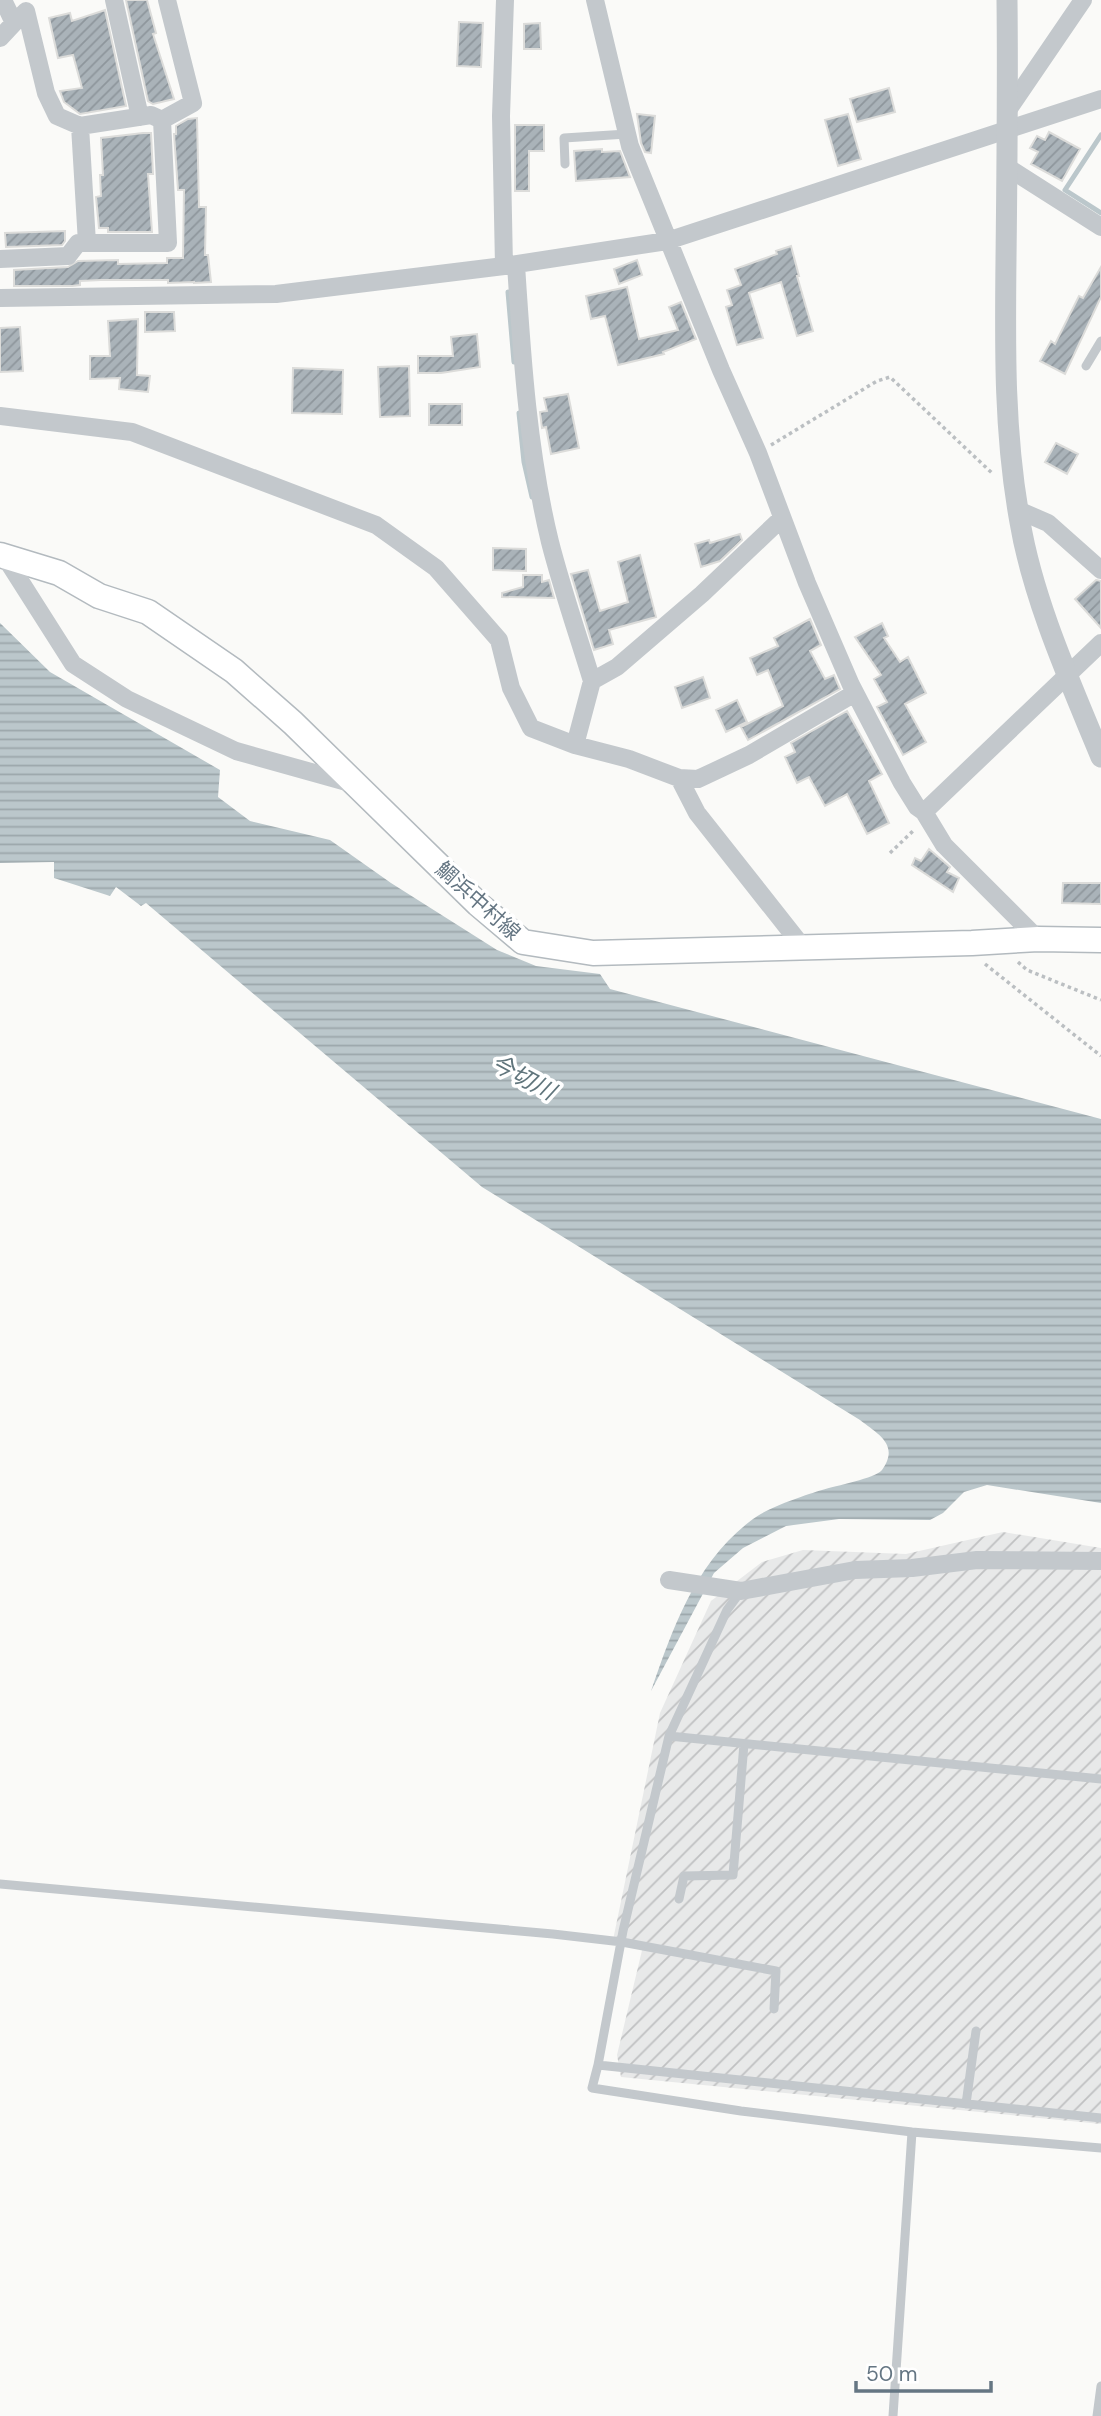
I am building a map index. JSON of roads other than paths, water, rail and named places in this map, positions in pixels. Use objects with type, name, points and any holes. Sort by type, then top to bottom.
[{"type":"main road","name":"鯛浜中村線","points":[[3,556],[59,573],[99,596],[148,612],[234,671],[293,723],[478,904],[523,943],[593,953],[1038,939],[1101,940]]},
{"type":"street","points":[[3,0],[26,11]]},
{"type":"street","points":[[114,0],[140,117]]},
{"type":"street","points":[[162,120],[193,103],[167,0]]},
{"type":"street","points":[[505,0],[501,116],[510,265],[540,487],[550,541],[592,681],[575,745]]},
{"type":"street","points":[[595,0],[627,134],[667,241],[758,453],[807,583],[856,693],[902,783],[944,845],[1038,939]]},
{"type":"street","points":[[1007,0],[1005,383],[1010,461],[1016,502],[1036,585],[1068,676],[1101,757]]},
{"type":"street","points":[[1008,119],[1083,0]]},
{"type":"street","points":[[0,38],[26,11]]},
{"type":"street","points":[[26,11],[47,93],[57,116],[80,126],[151,115],[162,120]]},
{"type":"street","points":[[0,298],[276,294],[510,265],[667,241],[1008,119],[1101,99]]},
{"type":"street","points":[[0,259],[68,256],[78,243],[169,243],[162,120]]},
{"type":"street","points":[[80,126],[87,243]]},
{"type":"street","points":[[1007,167],[1101,227]]},
{"type":"street","points":[[0,416],[132,432],[376,525],[436,568],[499,640],[511,688],[531,728],[575,745],[629,759],[679,778],[698,779],[749,755],[856,693]]},
{"type":"street","points":[[1016,502],[1048,523],[1101,570]]},
{"type":"street","points":[[592,681],[617,667],[702,594],[782,518]]},
{"type":"street","points":[[3,556],[73,664],[127,699],[236,751],[354,784]]},
{"type":"street","points":[[925,814],[1101,643]]},
{"type":"street","points":[[679,778],[697,813],[802,946]]},
{"type":"street","points":[[669,1580],[741,1591],[855,1570],[977,1560],[1101,1561]]},
{"type":"lane","points":[[565,164],[564,138],[627,134]]},
{"type":"lane","points":[[1086,366],[1099,348]]},
{"type":"lane","points":[[741,1591],[727,1610],[669,1736],[592,2088],[741,2111],[912,2132],[1101,2148]]},
{"type":"lane","points":[[669,1736],[1101,1779]]},
{"type":"lane","points":[[679,1899],[684,1876],[733,1875],[744,1744]]},
{"type":"lane","points":[[0,1884],[622,1942],[776,1971],[774,2008]]},
{"type":"lane","points":[[967,2104],[976,2031]]},
{"type":"lane","points":[[598,2065],[1101,2118]]},
{"type":"lane","points":[[893,2416],[912,2132]]},
{"type":"lane","points":[[1097,2416],[1101,2386]]},
{"type":"water","name":"今切川","points":[[0,623],[50,672],[220,770],[218,797],[250,821],[330,840],[391,883],[497,950],[536,966],[600,974],[610,989],[1101,1119],[1101,1503],[987,1485],[964,1492],[943,1513],[930,1520],[839,1519],[786,1526],[743,1548],[714,1573],[651,1691],[668,1643],[689,1597],[701,1575],[733,1536],[753,1519],[777,1506],[878,1473],[887,1461],[888,1447],[874,1430],[860,1420],[482,1187],[146,903],[141,906],[116,887],[110,896],[54,878],[54,862],[0,863]]},
{"type":"waterway","points":[[1101,135],[1065,190],[1101,213]]},
{"type":"waterway","points":[[508,292],[514,362]]},
{"type":"waterway","points":[[519,413],[524,462],[532,497]]}]
